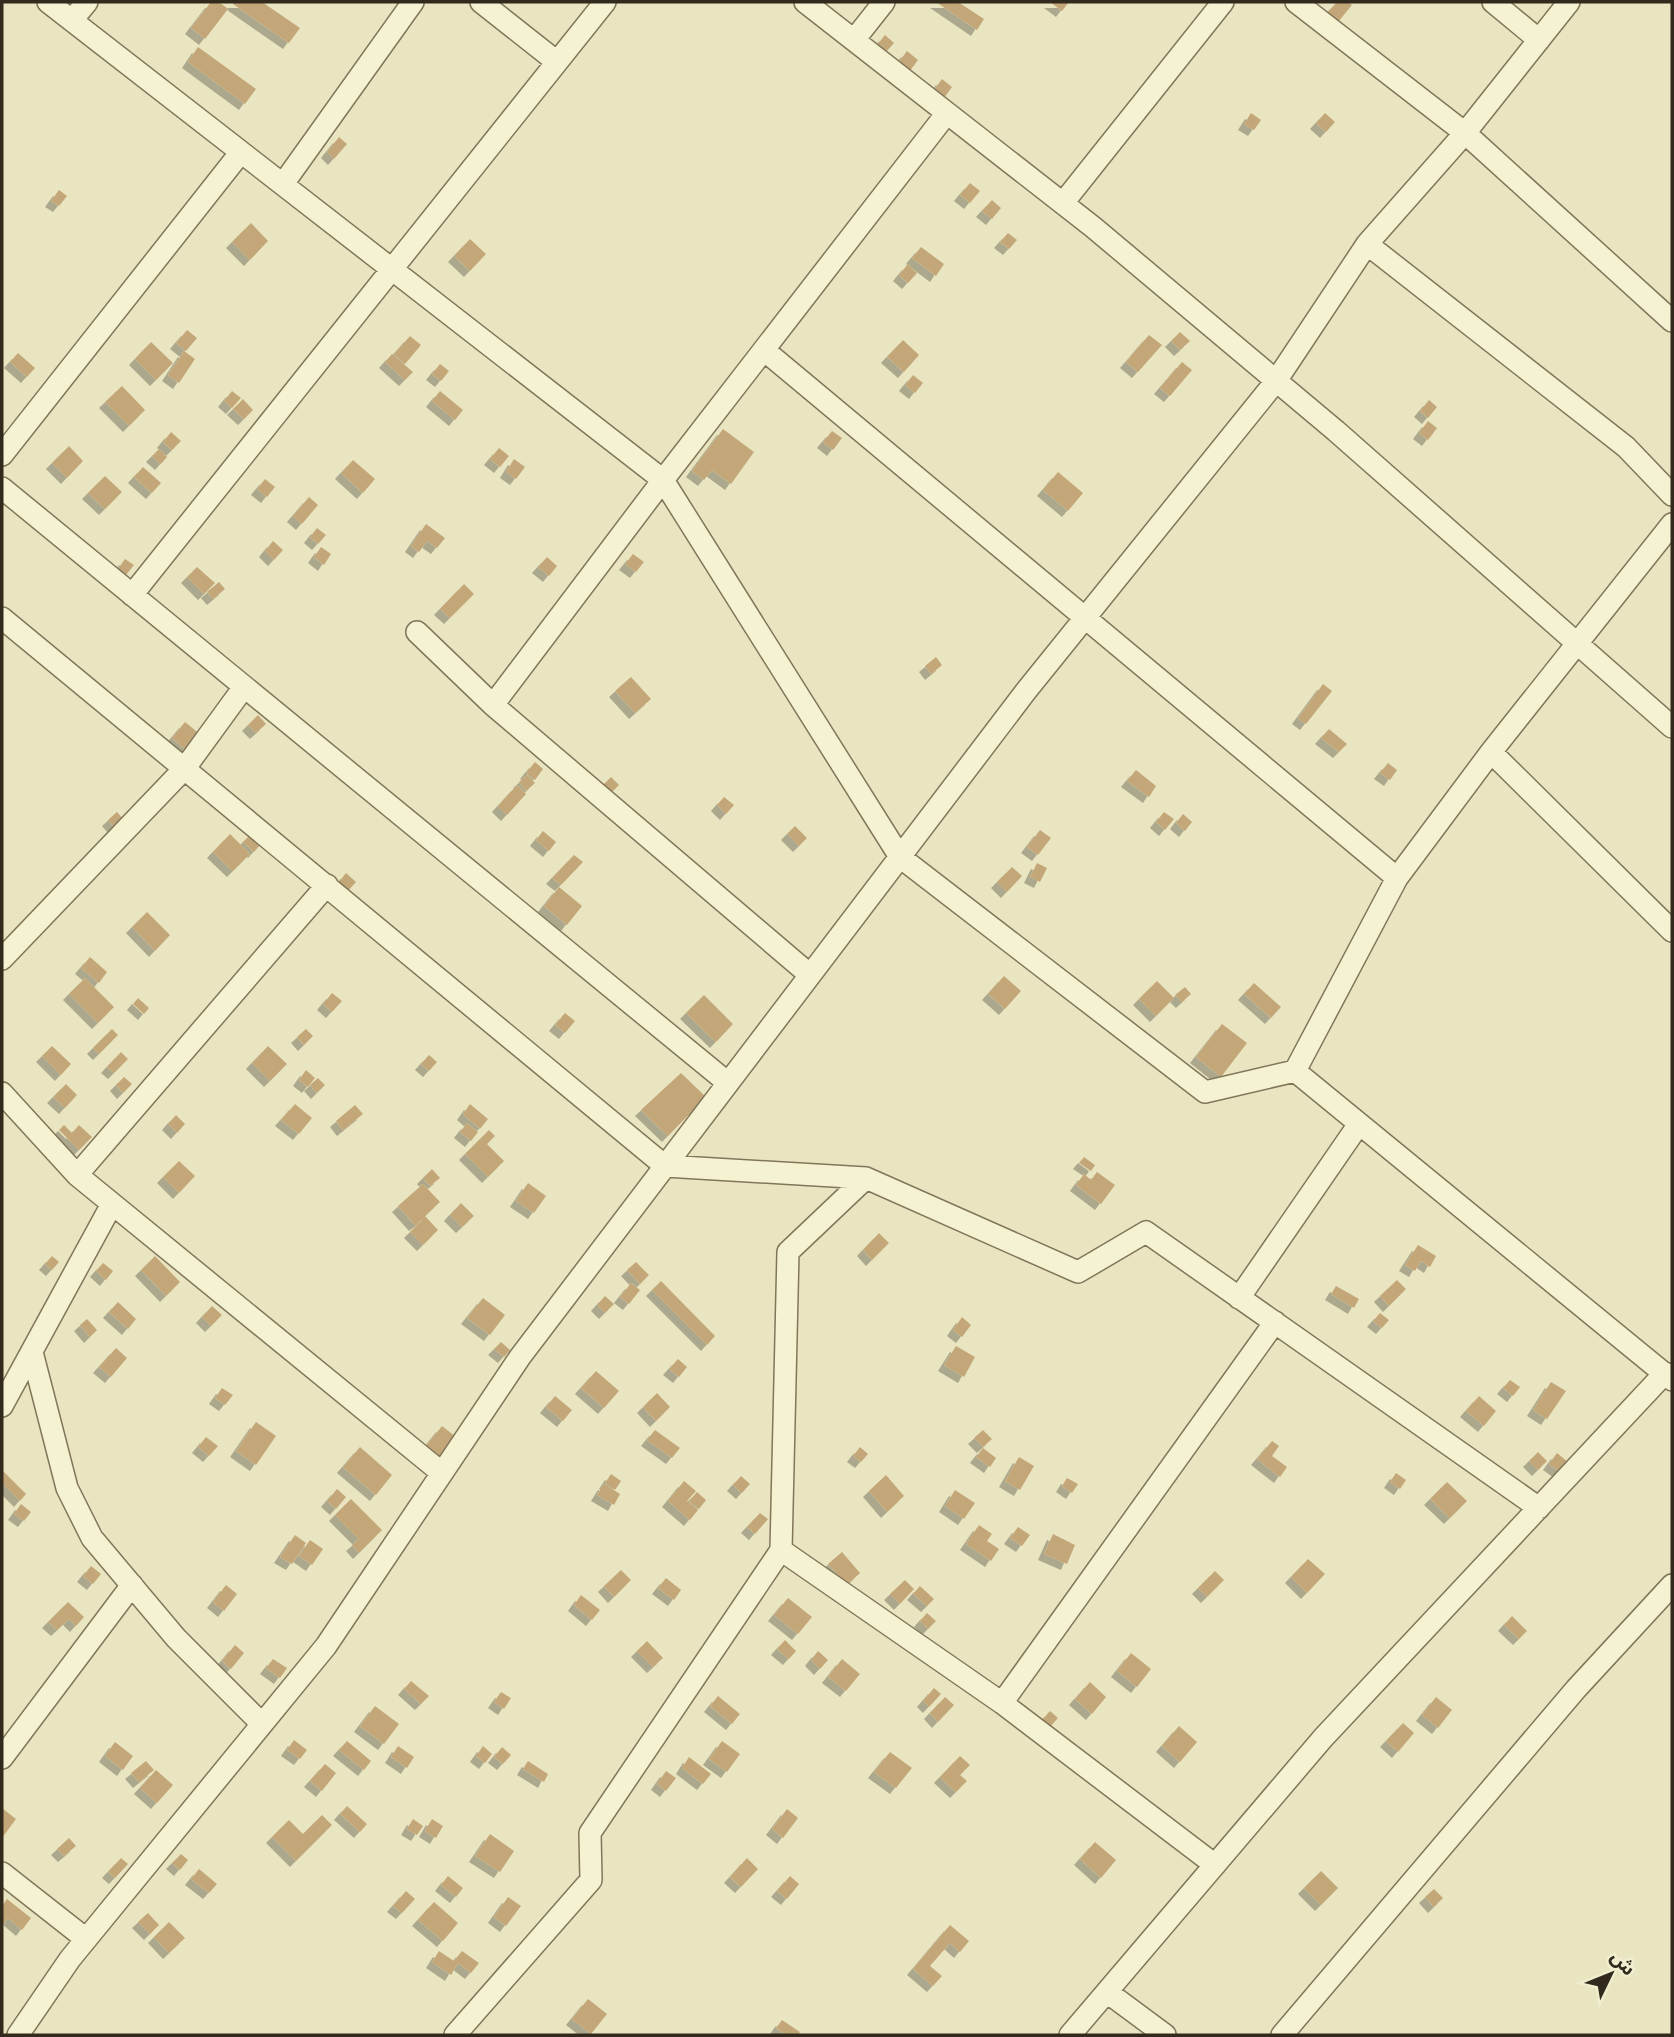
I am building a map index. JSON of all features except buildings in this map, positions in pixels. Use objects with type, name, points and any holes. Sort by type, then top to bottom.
[{"type":"street","points":[[48,2],[663,480],[900,858],[1205,1092],[1296,1071],[1397,878],[1491,752],[1672,524]]},
{"type":"street","points":[[72,20],[87,2]]},
{"type":"street","points":[[283,184],[412,2]]},
{"type":"street","points":[[481,2],[557,62]]},
{"type":"street","points":[[132,595],[605,2]]},
{"type":"street","points":[[805,2],[1063,203],[1276,381],[1672,727]]},
{"type":"street","points":[[854,40],[884,2]]},
{"type":"street","points":[[1063,203],[1223,2]]},
{"type":"street","points":[[1296,2],[1465,133],[1672,321]]},
{"type":"street","points":[[1493,2],[1539,40]]},
{"type":"street","points":[[18,2035],[70,1959],[326,1646],[520,1357],[1085,618],[1276,381],[1367,244],[1465,133],[1569,2]]},
{"type":"street","points":[[494,705],[663,480],[947,113]]},
{"type":"street","points":[[2,455],[241,152]]},
{"type":"street","points":[[1367,244],[1626,447],[1672,495]]},
{"type":"street","points":[[764,350],[1397,878]]},
{"type":"street","points":[[2,488],[728,1083]]},
{"type":"street","points":[[2,618],[665,1166],[866,1178],[1078,1272],[1146,1232],[1539,1508]]},
{"type":"street","points":[[417,632],[494,705],[810,975]]},
{"type":"street","points":[[2,959],[186,768],[244,687]]},
{"type":"street","points":[[1491,752],[1672,931]]},
{"type":"street","points":[[76,1175],[327,885]]},
{"type":"street","points":[[1070,2035],[1323,1738],[1539,1508],[1668,1377],[1296,1071]]},
{"type":"street","points":[[2,1093],[76,1175],[442,1473]]},
{"type":"street","points":[[1240,1298],[1359,1124]]},
{"type":"street","points":[[455,2035],[590,1880],[590,1833],[781,1550],[788,1252],[866,1178]]},
{"type":"street","points":[[2,1406],[112,1203]]},
{"type":"street","points":[[1002,1703],[1275,1322]]},
{"type":"street","points":[[32,1352],[67,1488],[92,1538],[176,1638],[262,1724]]},
{"type":"street","points":[[781,1550],[1002,1703],[1215,1865]]},
{"type":"street","points":[[1282,2035],[1576,1689],[1672,1585]]},
{"type":"street","points":[[2,1758],[132,1586]]},
{"type":"street","points":[[2,1873],[86,1939]]},
{"type":"street","points":[[1107,1992],[1165,2035]]}]
